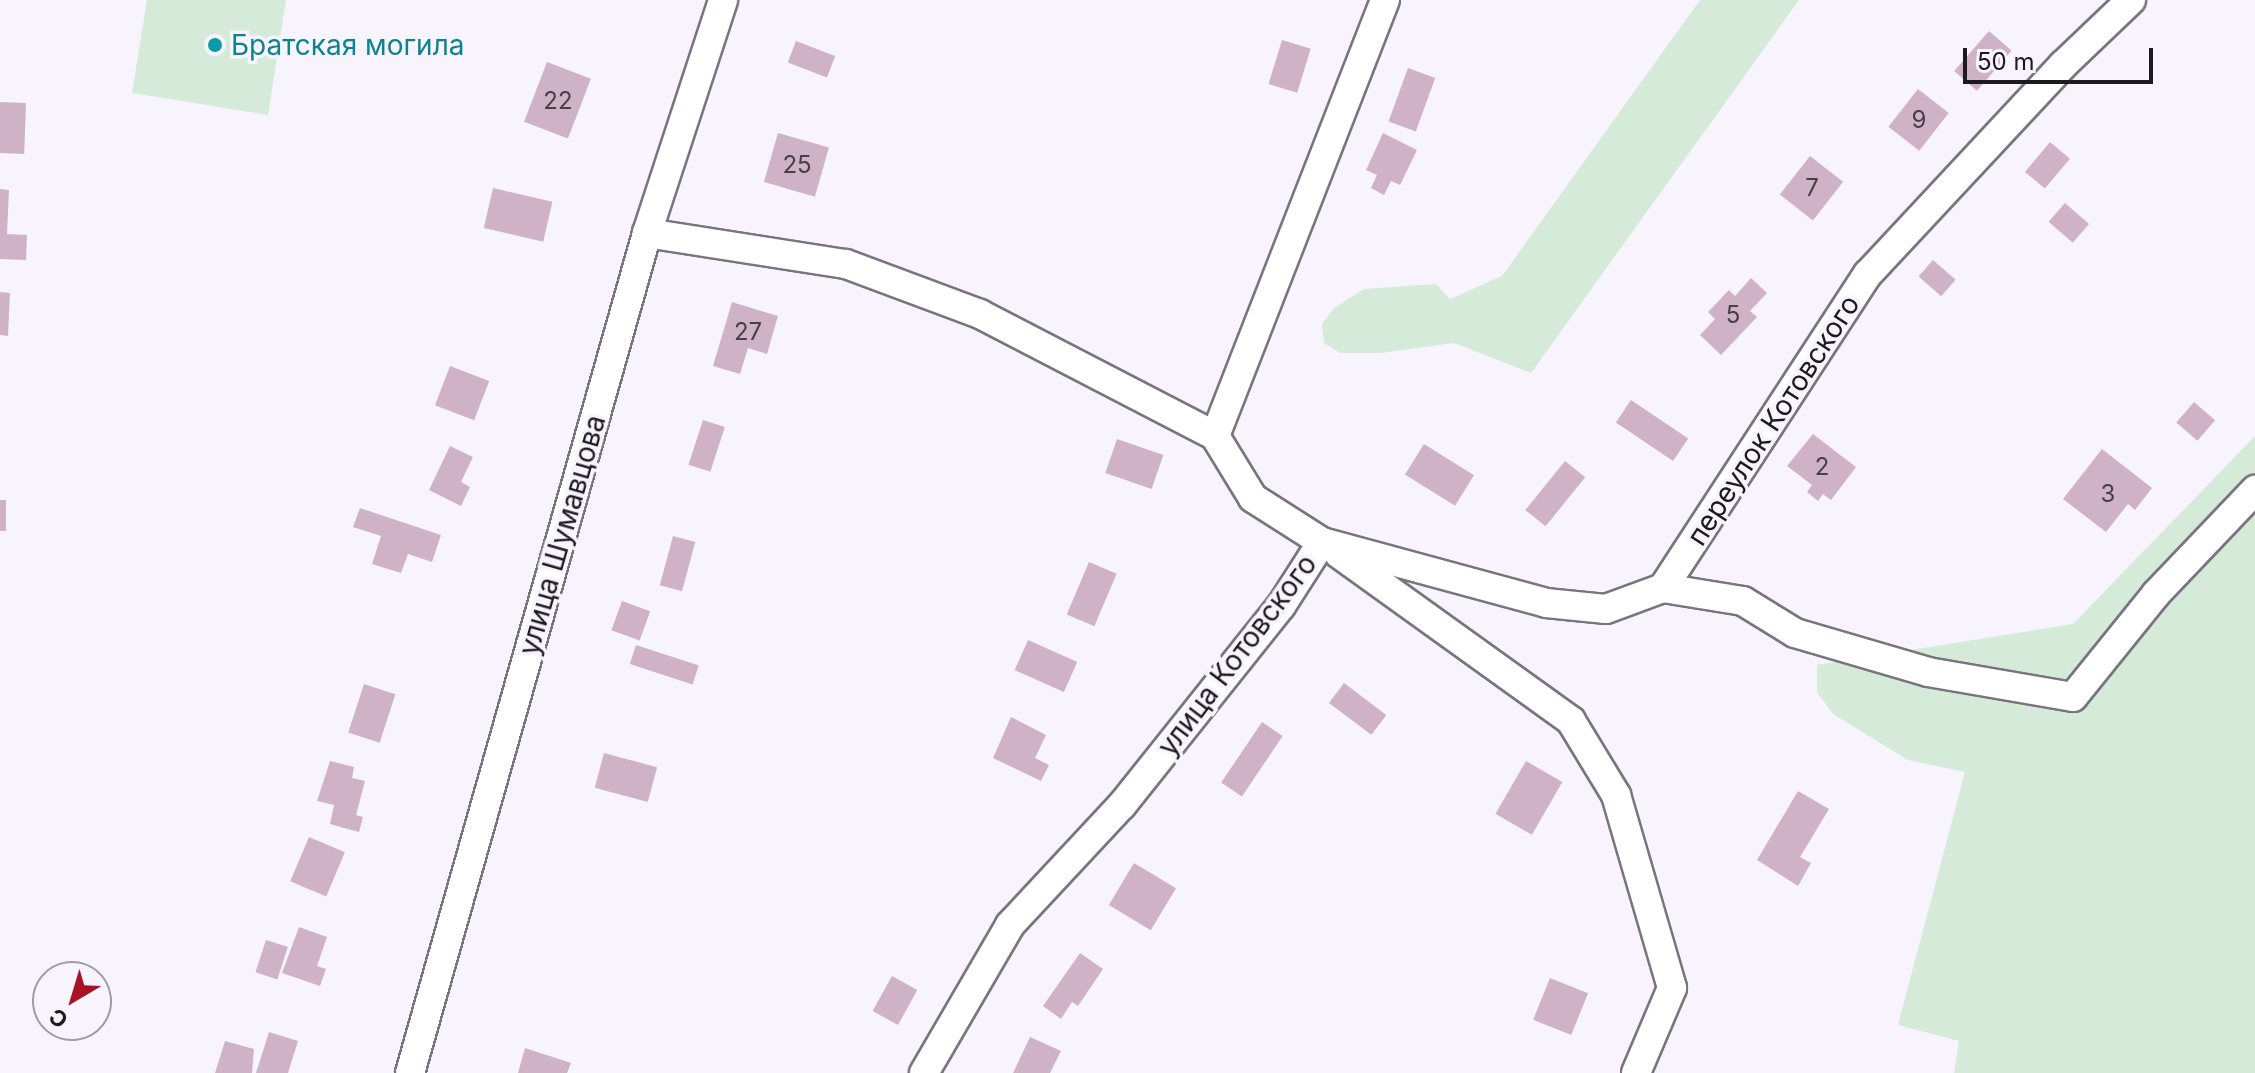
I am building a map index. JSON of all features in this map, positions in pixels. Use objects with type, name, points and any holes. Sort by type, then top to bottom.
[{"type":"street","name":"улица Шумавцова","points":[[410,1073],[647,233],[723,0]]},
{"type":"street","points":[[647,233],[846,264],[980,314],[1215,436],[1385,0]]},
{"type":"street","name":"переулок Котовского","points":[[1663,588],[1868,274],[2063,65],[2131,0]]},
{"type":"street","name":"улица Котовского","points":[[924,1073],[1010,925],[1122,805],[1281,606],[1322,542],[1253,498],[1215,436]]},
{"type":"street","points":[[1322,542],[1546,603],[1606,609],[1663,588],[1743,601],[1795,633],[1928,672],[2073,697],[2156,594],[2255,490]]},
{"type":"street","points":[[1322,542],[1571,721],[1616,795],[1672,988],[1636,1073]]},
{"type":"green space","points":[[147,0],[286,0],[268,115],[132,93]]},
{"type":"green space","points":[[1700,0],[1799,0],[1531,373],[1454,343],[1380,353],[1340,353],[1324,343],[1322,324],[1334,308],[1364,289],[1436,284],[1450,299],[1502,276]]},
{"type":"green space","points":[[2255,436],[2255,1073],[1954,1073],[1959,1041],[1898,1025],[1965,772],[1908,760],[1833,714],[1817,692],[1817,665],[2073,624]]},
{"type":"building","points":[[1989,31],[2012,51],[1977,91],[1954,71]]},
{"type":"building","points":[[1282,40],[1311,49],[1297,93],[1269,84]]},
{"type":"building","points":[[796,41],[835,56],[827,78],[788,62]]},
{"type":"building","points":[[547,62],[591,79],[568,139],[524,122]]},
{"type":"building","points":[[1408,68],[1435,78],[1416,131],[1389,122]]},
{"type":"building","points":[[1918,89],[1949,113],[1919,151],[1888,127]]},
{"type":"building","points":[[0,102],[26,103],[24,154],[0,153]]},
{"type":"building","points":[[778,133],[829,148],[815,197],[764,182]]},
{"type":"building","points":[[1383,133],[1417,150],[1400,185],[1391,181],[1384,195],[1371,188],[1377,175],[1366,170]]},
{"type":"building","points":[[2050,142],[2070,159],[2045,189],[2025,172]]},
{"type":"building","points":[[1810,156],[1843,182],[1813,220],[1780,195]]},
{"type":"building","points":[[493,188],[552,202],[543,242],[484,228]]},
{"type":"building","points":[[0,189],[9,190],[7,234],[27,235],[26,260],[0,259]]},
{"type":"building","points":[[2065,203],[2089,224],[2073,243],[2049,222]]},
{"type":"building","points":[[1933,260],[1956,280],[1941,296],[1919,277]]},
{"type":"building","points":[[1751,278],[1767,293],[1750,311],[1757,317],[1721,355],[1700,335],[1715,319],[1708,312],[1729,290],[1735,296]]},
{"type":"building","points":[[0,292],[10,293],[8,336],[0,335]]},
{"type":"building","points":[[732,302],[778,316],[767,354],[748,348],[740,374],[713,366]]},
{"type":"building","points":[[450,366],[489,381],[474,420],[435,405]]},
{"type":"building","points":[[1631,400],[1688,439],[1673,461],[1616,422]]},
{"type":"building","points":[[2194,402],[2215,420],[2197,441],[2176,422]]},
{"type":"building","points":[[703,420],[725,427],[710,472],[688,465]]},
{"type":"building","points":[[1813,434],[1856,467],[1831,500],[1823,494],[1818,501],[1807,492],[1812,485],[1787,466]]},
{"type":"building","points":[[1117,439],[1163,455],[1152,489],[1105,473]]},
{"type":"building","points":[[1424,444],[1474,475],[1455,506],[1405,475]]},
{"type":"building","points":[[450,446],[473,457],[461,482],[470,487],[461,506],[429,490]]},
{"type":"building","points":[[2102,449],[2152,488],[2135,510],[2128,504],[2106,532],[2063,499]]},
{"type":"building","points":[[1565,461],[1585,477],[1546,526],[1525,510]]},
{"type":"building","points":[[0,500],[6,500],[6,531],[0,531]]},
{"type":"building","points":[[360,508],[441,535],[432,562],[408,554],[401,573],[372,564],[381,536],[353,527]]},
{"type":"building","points":[[673,536],[695,542],[682,591],[660,585]]},
{"type":"building","points":[[1089,562],[1117,574],[1094,626],[1067,614]]},
{"type":"building","points":[[622,601],[650,611],[640,640],[611,630]]},
{"type":"building","points":[[1028,640],[1077,662],[1064,692],[1015,670]]},
{"type":"building","points":[[636,645],[699,665],[693,684],[630,664]]},
{"type":"building","points":[[1344,683],[1386,715],[1371,735],[1329,703]]},
{"type":"building","points":[[364,684],[395,694],[380,743],[348,733]]},
{"type":"building","points":[[1011,717],[1046,735],[1035,758],[1049,765],[1041,781],[993,758]]},
{"type":"building","points":[[1262,722],[1283,736],[1242,796],[1221,783]]},
{"type":"building","points":[[604,753],[657,767],[648,802],[595,788]]},
{"type":"building","points":[[330,761],[354,767],[352,778],[365,781],[356,815],[363,817],[359,832],[330,824],[334,805],[317,801]]},
{"type":"building","points":[[1526,761],[1562,782],[1532,835],[1496,814]]},
{"type":"building","points":[[1798,791],[1829,809],[1800,857],[1811,863],[1798,886],[1757,860]]},
{"type":"building","points":[[309,837],[345,852],[326,896],[290,881]]},
{"type":"building","points":[[1134,863],[1176,888],[1151,930],[1109,905]]},
{"type":"building","points":[[299,927],[327,937],[317,966],[326,969],[320,986],[282,973]]},
{"type":"building","points":[[266,940],[288,947],[277,979],[255,972]]},
{"type":"building","points":[[1080,953],[1103,969],[1078,1006],[1072,1002],[1061,1019],[1043,1006]]},
{"type":"building","points":[[892,976],[917,990],[898,1025],[873,1011]]},
{"type":"building","points":[[1550,978],[1588,993],[1571,1035],[1533,1020]]},
{"type":"building","points":[[269,1032],[298,1041],[288,1073],[256,1073]]},
{"type":"building","points":[[1030,1037],[1061,1051],[1050,1073],[1013,1073]]},
{"type":"building","points":[[225,1041],[254,1049],[252,1073],[215,1073]]},
{"type":"building","points":[[525,1048],[571,1063],[567,1073],[518,1073]]},
{"type":"place","name":"Братская могила","points":[[215,45]]}]
